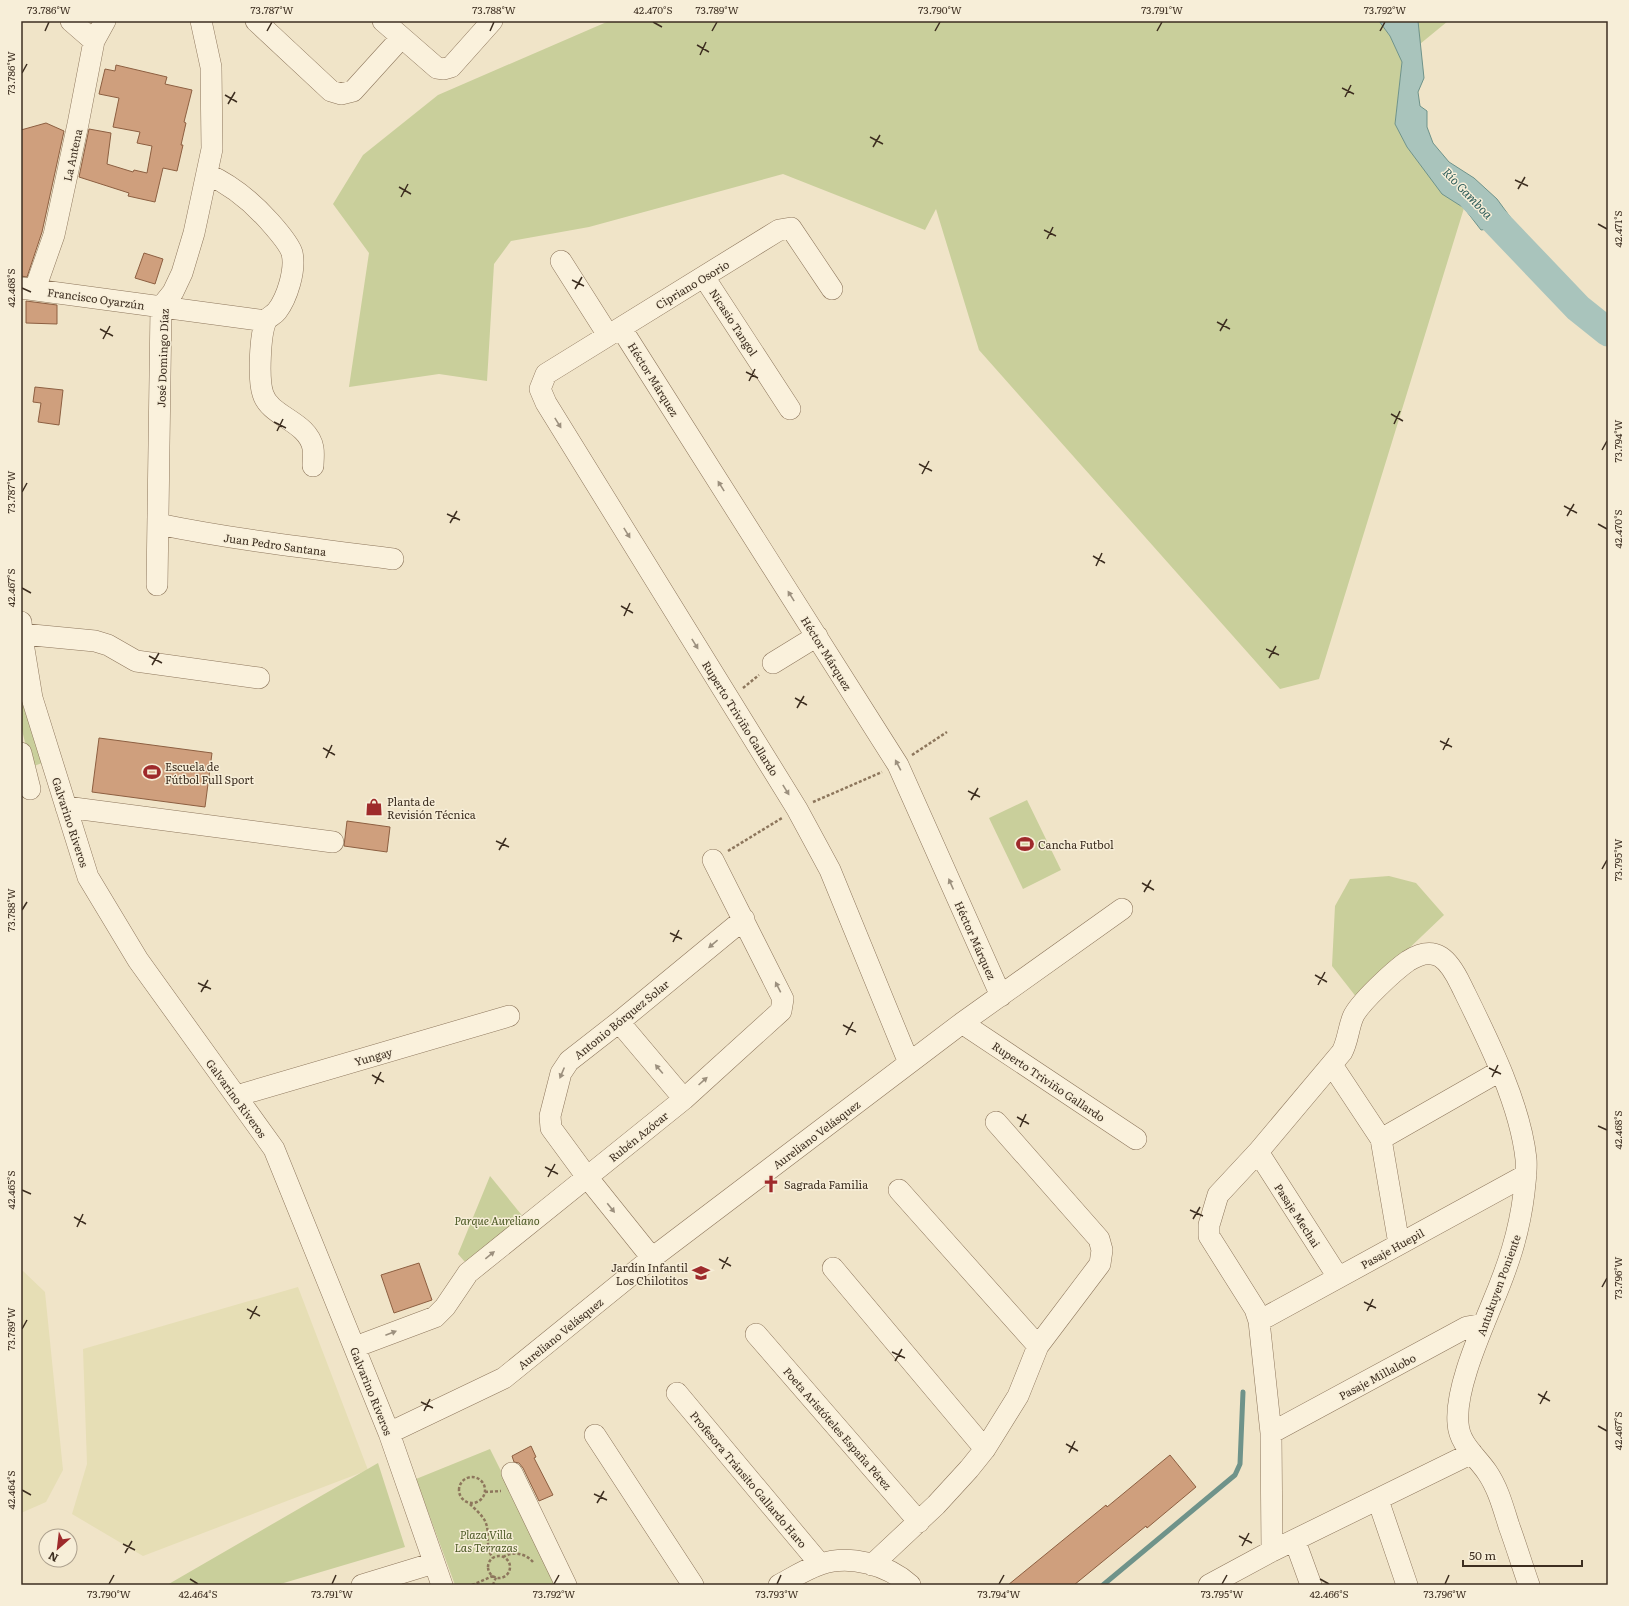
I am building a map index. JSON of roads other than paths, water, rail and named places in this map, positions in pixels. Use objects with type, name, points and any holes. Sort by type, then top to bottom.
[{"type":"street","points":[[71,21],[94,41]]},
{"type":"street","name":"La Antena","points":[[28,288],[54,235],[94,41],[105,21]]},
{"type":"street","name":"José Domingo Díaz","points":[[157,585],[162,306],[173,292],[182,273],[194,234],[212,149],[211,67],[201,21]]},
{"type":"street","points":[[256,21],[331,91],[341,94],[353,91],[401,38]]},
{"type":"street","points":[[383,21],[437,68],[444,69],[451,67],[492,21]]},
{"type":"street","points":[[207,174],[224,182],[255,205],[280,234],[292,253],[292,280],[277,310],[266,321],[262,341],[260,367],[262,394],[270,405],[307,434],[313,448],[313,466]]},
{"type":"street","name":"Cipriano Osorio","points":[[540,389],[546,374],[780,230],[791,228],[832,289]]},
{"type":"street","name":"Héctor Márquez","points":[[561,262],[614,332],[817,636],[898,765],[1001,996]]},
{"type":"street","name":"Nicasio Tangol","points":[[704,277],[790,409]]},
{"type":"street","name":"Francisco Oyarzún","points":[[28,288],[266,321]]},
{"type":"street","name":"Ruperto Triviño Gallardo","points":[[540,389],[546,402],[797,809],[830,870],[909,1063]]},
{"type":"street","name":"Juan Pedro Santana","points":[[158,524],[296,547],[393,559]]},
{"type":"street","points":[[21,627],[95,641],[108,645],[136,662],[259,678]]},
{"type":"street","name":"Galvarino Riveros","points":[[21,627],[32,698],[88,877],[138,960],[274,1149],[389,1432],[442,1585]]},
{"type":"street","points":[[773,663],[817,636]]},
{"type":"street","points":[[21,753],[28,782],[54,767]]},
{"type":"street","points":[[66,807],[333,842]]},
{"type":"street","name":"Rubén Azócar","points":[[355,1347],[435,1317],[445,1307],[468,1273],[684,1099],[781,1011],[783,998],[713,860]]},
{"type":"street","name":"Aureliano Velásquez","points":[[389,1432],[504,1378],[652,1258],[962,1023],[1122,909]]},
{"type":"street","name":"Antonio Bórquez Solar","points":[[652,1258],[587,1177],[551,1128],[550,1116],[561,1073],[569,1061],[619,1022],[744,919]]},
{"type":"street","name":"Antukuyen Poniente","points":[[1332,1065],[1345,1046],[1352,1018],[1358,1008],[1402,965],[1416,956],[1428,953],[1438,955],[1453,967],[1481,1026],[1500,1071],[1522,1137],[1526,1161],[1526,1175],[1518,1233],[1504,1276],[1484,1324],[1466,1374],[1458,1407],[1458,1424],[1461,1438],[1486,1470],[1496,1489],[1529,1585]]},
{"type":"street","name":"Yungay","points":[[236,1096],[509,1016]]},
{"type":"street","points":[[619,1022],[684,1099]]},
{"type":"street","name":"Ruperto Triviño Gallardo","points":[[962,1023],[1136,1139]]},
{"type":"street","points":[[1272,1551],[1271,1433],[1258,1321],[1255,1309],[1209,1236],[1209,1225],[1218,1195],[1258,1152],[1332,1065],[1381,1139],[1399,1244]]},
{"type":"street","points":[[1381,1139],[1500,1071]]},
{"type":"street","points":[[872,1564],[919,1522],[951,1490],[985,1449],[1018,1396],[1038,1346],[1100,1264],[1102,1244],[1100,1239],[996,1122]]},
{"type":"street","name":"Pasaje Mechai","points":[[1258,1152],[1338,1278]]},
{"type":"street","name":"Pasaje Huepil","points":[[1258,1321],[1526,1175]]},
{"type":"street","points":[[899,1190],[1038,1346]]},
{"type":"street","points":[[833,1268],[985,1449]]},
{"type":"street","name":"Pasaje Millalobo","points":[[1271,1433],[1467,1327],[1484,1324]]},
{"type":"street","name":"Poeta Aristóteles España Pérez","points":[[756,1334],[919,1522]]},
{"type":"street","name":"Profesora Tránsito Gallardo Haro","points":[[677,1393],[820,1564]]},
{"type":"street","points":[[595,1434],[693,1585]]},
{"type":"street","points":[[1209,1585],[1272,1551],[1472,1453]]},
{"type":"street","points":[[512,1473],[566,1585]]},
{"type":"street","points":[[1378,1500],[1407,1585]]},
{"type":"street","points":[[1295,1541],[1311,1585]]},
{"type":"street","points":[[786,1583],[820,1564],[841,1561],[856,1561],[872,1564],[885,1569],[910,1585]]},
{"type":"street","points":[[362,1585],[434,1563]]},
{"type":"water","points":[[1379,21],[1418,21],[1424,78],[1418,92],[1420,106],[1427,111],[1427,127],[1433,143],[1449,162],[1474,178],[1497,199],[1516,225],[1481,230],[1464,208],[1442,194],[1407,147],[1395,124],[1402,62],[1390,36]]},
{"type":"waterway","name":"Río Gamboa","points":[[1473,198],[1578,308],[1608,332]]},
{"type":"waterway","points":[[1103,1585],[1235,1475],[1240,1464],[1243,1392]]},
{"type":"place","name":"Escuela de Fútbol Full Sport","points":[[152,772]]},
{"type":"place","name":"Planta de Revisión Técnica","points":[[374,807]]},
{"type":"place","name":"Cancha Futbol","points":[[1025,844]]},
{"type":"place","name":"Sagrada Familia","points":[[771,1184]]},
{"type":"place","name":"Jardín Infantil Los Chilotitos","points":[[701,1273]]},
{"type":"park label","name":"Parque Aureliano","points":[[497,1220]]},
{"type":"park label","name":"Plaza Villa Las Terrazas","points":[[486,1540]]}]
